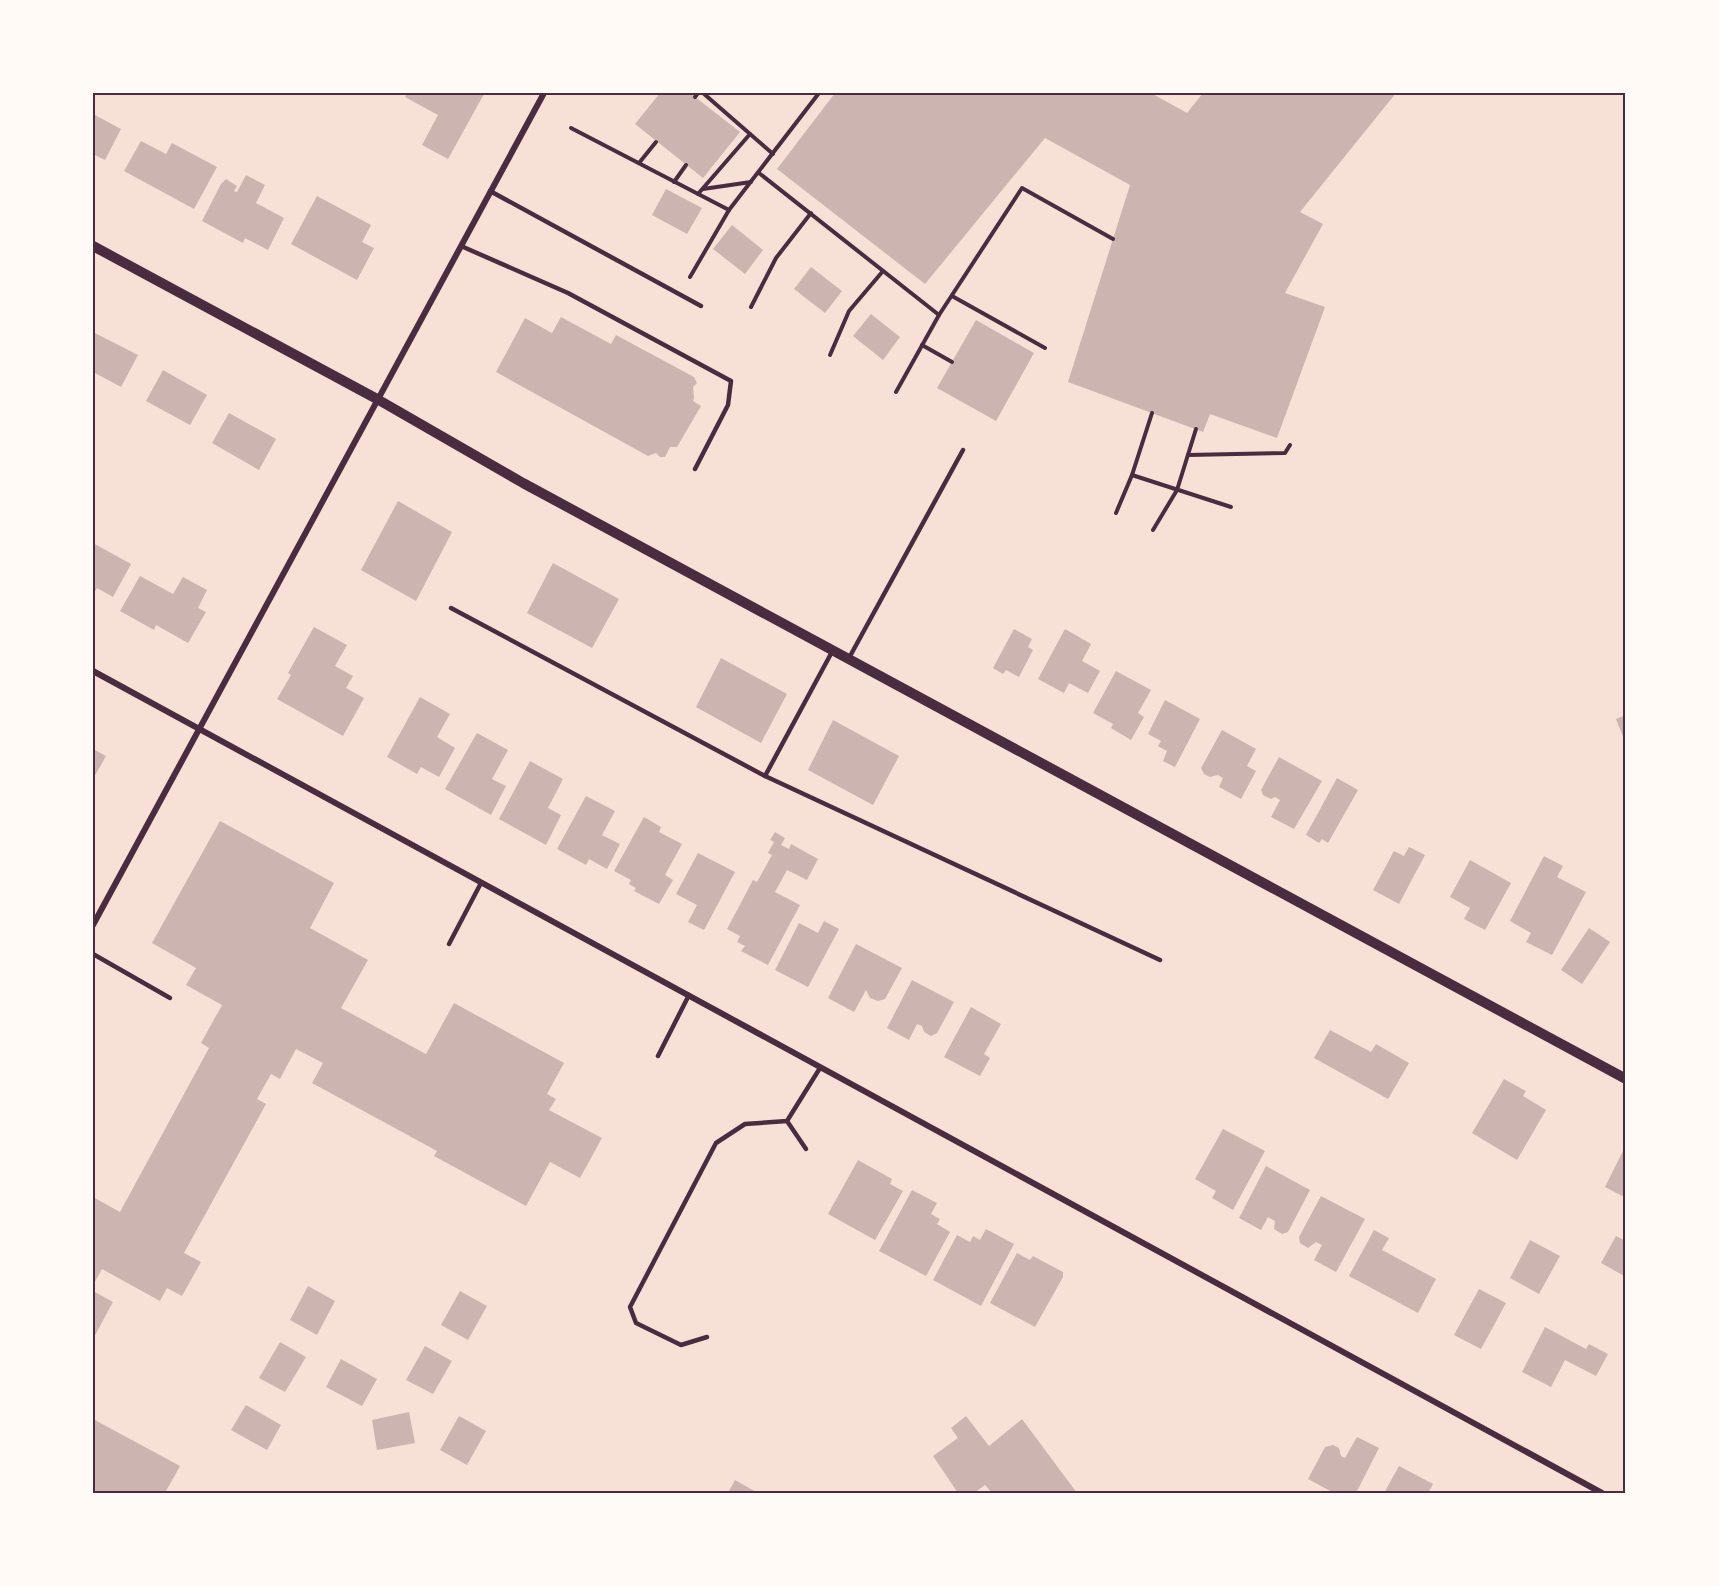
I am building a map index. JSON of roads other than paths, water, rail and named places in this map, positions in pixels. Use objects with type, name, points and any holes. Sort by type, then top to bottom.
[{"type":"street","points":[[93,925],[544,93]]},
{"type":"street","points":[[93,246],[377,399],[514,477],[1626,1079]]},
{"type":"street","points":[[93,671],[1602,1493]]},
{"type":"lane","points":[[490,191],[700,306]]},
{"type":"lane","points":[[460,246],[568,293],[731,381],[728,405],[695,469]]},
{"type":"lane","points":[[848,658],[963,450]]},
{"type":"lane","points":[[451,608],[765,776],[1160,960]]},
{"type":"lane","points":[[765,776],[833,650]]},
{"type":"lane","points":[[449,944],[481,883]]},
{"type":"lane","points":[[93,954],[170,998]]},
{"type":"lane","points":[[658,1056],[689,995]]},
{"type":"lane","points":[[787,1121],[820,1068]]},
{"type":"lane","points":[[787,1121],[806,1149]]},
{"type":"lane","points":[[707,1337],[681,1346],[636,1323],[630,1307],[716,1143],[745,1124],[787,1121]]}]
